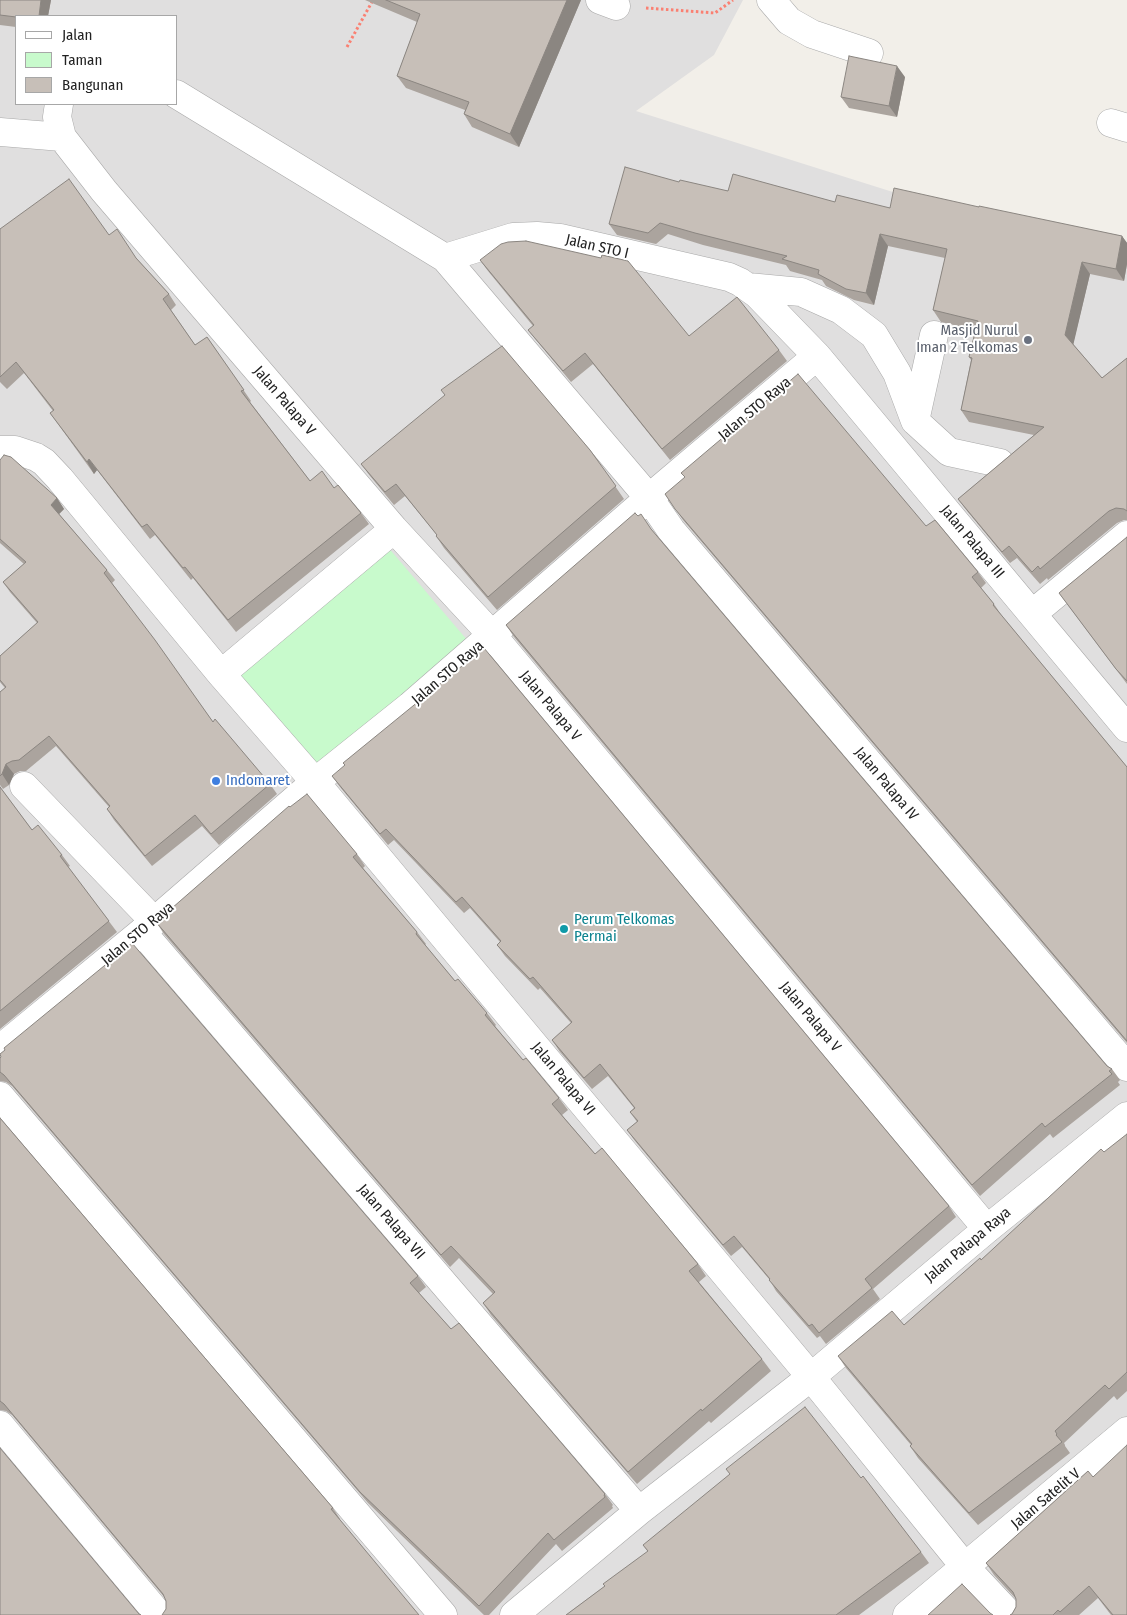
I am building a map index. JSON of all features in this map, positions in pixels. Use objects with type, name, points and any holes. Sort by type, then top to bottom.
[{"type":"street","points":[[771,0],[789,21],[812,34],[869,53]]},
{"type":"street","name":"Jalan Palapa IV","points":[[178,95],[445,258],[649,498],[671,530],[1127,1067]]},
{"type":"street","points":[[0,132],[62,137],[57,117],[59,105]]},
{"type":"street","name":"Jalan Palapa V","points":[[62,137],[104,191],[394,529],[492,635],[987,1229]]},
{"type":"street","name":"Jalan STO I","points":[[445,258],[513,237],[560,238],[728,277],[748,287]]},
{"type":"street","points":[[748,287],[817,356]]},
{"type":"street","points":[[748,287],[801,292],[841,310],[874,335],[897,373],[915,421],[949,452],[1000,463]]},
{"type":"street","points":[[915,421],[934,335]]},
{"type":"street","name":"Jalan STO Raya","points":[[0,1049],[148,926],[315,782],[410,706],[649,498],[817,356]]},
{"type":"street","name":"Jalan Palapa III","points":[[817,356],[1127,728]]},
{"type":"street","name":"Jalan Palapa VI","points":[[0,450],[15,450],[26,453],[44,462],[60,478],[221,674],[315,782],[811,1377],[965,1567],[1010,1615]]},
{"type":"street","points":[[221,674],[394,529]]},
{"type":"street","points":[[1032,614],[1127,535]]},
{"type":"street","name":"Jalan Palapa VII","points":[[24,786],[148,926],[639,1512]]},
{"type":"street","points":[[0,1096],[442,1615]]},
{"type":"street","name":"Jalan Palapa Raya","points":[[514,1615],[639,1512],[811,1377],[987,1229],[1127,1116]]},
{"type":"street","points":[[0,1425],[159,1615]]},
{"type":"street","name":"Jalan Satelit V","points":[[906,1615],[1127,1430]]},
{"type":"path","points":[[347,47],[373,0]]},
{"type":"path","points":[[608,3],[715,13],[733,0]]},
{"type":"shaded area","name":"Perum Telkomas Permai","points":[[0,0],[743,0],[714,55],[636,111],[915,199],[1089,236],[1127,242],[1127,1615],[0,1615]]},
{"type":"green space","points":[[387,546],[468,641],[319,770],[238,675]]},
{"type":"building","points":[[0,0],[41,0],[39,15],[15,15],[15,17],[0,15]]},
{"type":"building","points":[[386,0],[567,0],[510,134],[464,114],[469,102],[397,76],[420,14]]},
{"type":"building","points":[[849,56],[897,66],[889,106],[841,97]]},
{"type":"building","points":[[625,167],[679,182],[680,180],[728,191],[733,174],[835,202],[837,195],[890,208],[894,188],[1122,236],[1116,269],[1082,262],[1065,335],[1102,378],[1127,358],[1127,511],[1116,508],[1109,511],[1040,569],[1038,566],[1032,572],[1009,546],[1002,552],[958,499],[1044,427],[961,410],[972,358],[969,357],[978,321],[933,310],[947,249],[880,234],[866,293],[846,289],[818,274],[819,270],[782,259],[787,256],[660,223],[648,233],[609,224]]},
{"type":"building","points":[[69,179],[109,235],[117,229],[136,258],[169,294],[163,299],[195,345],[207,337],[244,390],[241,391],[310,481],[322,471],[334,488],[338,485],[361,513],[228,620],[147,524],[142,527],[89,459],[87,462],[50,413],[54,410],[16,362],[0,377],[0,229]]},
{"type":"building","points":[[526,241],[601,258],[602,255],[628,261],[689,336],[737,297],[779,350],[662,449],[585,353],[563,371],[528,330],[534,325],[480,260],[501,244]]},
{"type":"building","points":[[502,346],[590,450],[616,486],[488,597],[436,536],[396,484],[385,492],[361,464],[445,395],[441,390]]},
{"type":"building","points":[[798,374],[926,526],[935,520],[978,572],[972,577],[993,605],[1127,767],[1127,1041],[675,509],[665,494],[685,477],[681,473]]},
{"type":"building","points":[[4,455],[11,457],[57,498],[51,505],[107,570],[104,573],[155,640],[213,722],[215,719],[270,784],[211,834],[195,815],[145,856],[107,809],[110,806],[49,736],[19,760],[6,764],[0,776],[0,692],[6,687],[0,680],[0,656],[38,622],[3,582],[26,562],[0,539],[0,460]]},
{"type":"building","points":[[635,513],[638,516],[641,514],[651,529],[1107,1066],[1112,1069],[1109,1071],[1112,1074],[1045,1127],[1042,1123],[972,1185],[506,625]]},
{"type":"building","points":[[1127,537],[1127,681],[1059,593]]},
{"type":"building","points":[[484,648],[949,1206],[865,1279],[872,1288],[819,1333],[812,1324],[809,1326],[734,1236],[723,1245],[627,1130],[638,1121],[630,1112],[635,1108],[600,1064],[584,1078],[552,1040],[572,1022],[533,977],[530,979],[497,945],[501,941],[462,897],[456,902],[386,829],[380,834],[332,776],[345,765],[343,763]]},
{"type":"building","points":[[0,787],[32,830],[38,825],[109,921],[0,1011]]},
{"type":"building","points":[[307,794],[357,854],[353,857],[417,932],[416,934],[455,981],[458,979],[487,1013],[485,1015],[523,1060],[526,1058],[559,1098],[552,1104],[595,1154],[602,1148],[698,1264],[689,1271],[762,1359],[628,1472],[483,1303],[495,1292],[451,1246],[441,1255],[156,922],[289,806]]},
{"type":"building","points":[[132,943],[418,1276],[410,1283],[451,1329],[459,1323],[605,1494],[605,1497],[554,1540],[548,1533],[479,1606],[360,1492],[0,1072],[0,1054],[5,1050],[4,1048]]},
{"type":"building","points":[[0,1118],[333,1508],[331,1509],[419,1615],[162,1615],[166,1609],[166,1601],[163,1594],[0,1401]]},
{"type":"building","points":[[1127,1134],[1127,1372],[1109,1389],[1105,1385],[1055,1431],[1062,1442],[969,1513],[910,1446],[912,1444],[838,1356],[892,1311],[904,1325],[980,1258],[981,1260],[1101,1149],[1104,1152]]},
{"type":"building","points":[[805,1407],[861,1478],[863,1476],[921,1552],[836,1615],[566,1615],[605,1586],[603,1584],[648,1551],[643,1545],[730,1474],[726,1469]]},
{"type":"building","points":[[1127,1445],[1127,1615],[1113,1615],[1089,1586],[1060,1612],[1058,1610],[1053,1615],[1010,1615],[1016,1607],[1016,1599],[1013,1592],[986,1563],[1088,1471],[1093,1477]]},
{"type":"building","points":[[0,1448],[139,1614],[141,1615],[0,1615]]},
{"type":"building","points":[[962,1584],[993,1615],[928,1615]]},
{"type":"place","name":"Masjid Nurul Iman 2 Telkomas","points":[[1028,340]]},
{"type":"place","name":"Indomaret","points":[[216,781]]},
{"type":"place","name":"Perum Telkomas Permai","points":[[564,929]]}]
